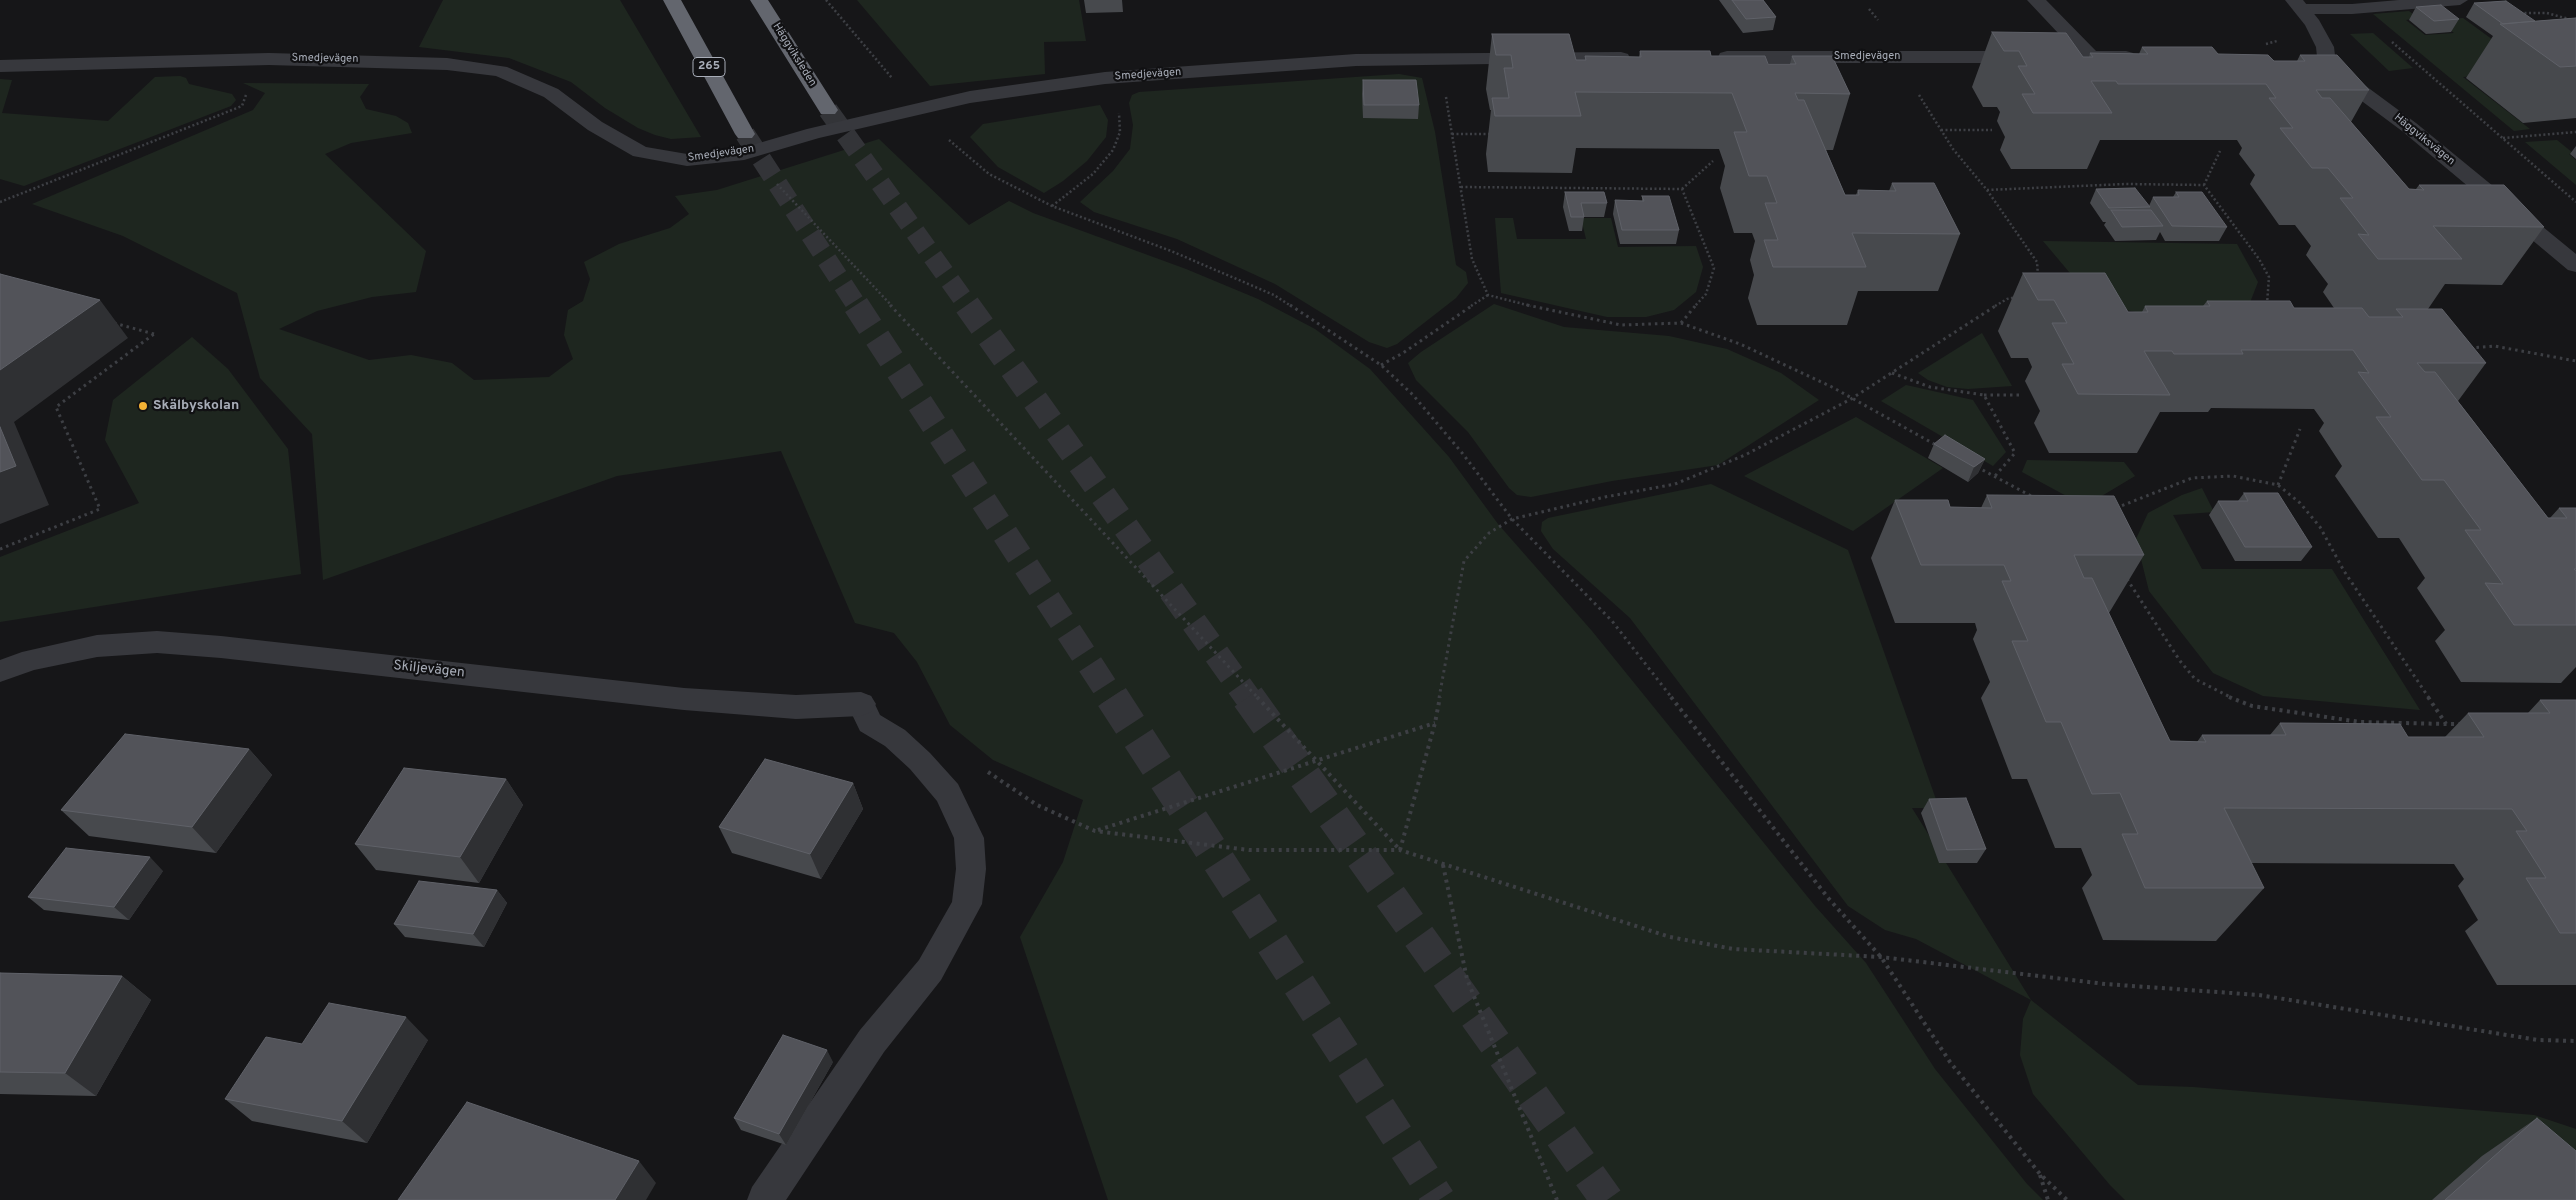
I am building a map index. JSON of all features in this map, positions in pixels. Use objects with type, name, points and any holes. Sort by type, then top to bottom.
[{"type":"highway","name":"265","points":[[672,0],[745,134]]},
{"type":"highway","name":"Häggviksleden","points":[[759,0],[828,110]]},
{"type":"street","points":[[2036,0],[2090,56]]},
{"type":"street","name":"Häggviksvägen","points":[[2298,4],[2325,47],[2318,66],[2409,127],[2576,265]]},
{"type":"street","name":"Smedjevägen","points":[[1707,57],[2090,56],[2140,58]]},
{"type":"street","name":"Smedjevägen","points":[[0,66],[269,59],[447,64],[500,71],[551,93],[595,126],[640,152],[687,160],[744,154],[814,133],[970,97],[1105,78],[1356,60],[1638,57]]},
{"type":"street","name":"Skiljevägen","points":[[0,671],[32,660],[97,646],[157,642],[221,647],[684,699],[796,707],[861,704]]},
{"type":"lane","points":[[2298,4],[2352,9],[2460,0]]},
{"type":"lane","points":[[765,1200],[872,1041],[930,970],[967,904],[972,869],[969,838],[948,793],[920,761],[896,738],[870,724],[861,704]]},
{"type":"path","points":[[826,0],[896,83]]},
{"type":"path","points":[[2352,9],[2576,202]]},
{"type":"path","points":[[2516,14],[2547,12],[2576,21]]},
{"type":"path","points":[[2570,20],[2572,25]]},
{"type":"path","points":[[1901,57],[1905,70],[1952,149],[1987,190],[2037,262],[2039,280]]},
{"type":"path","points":[[1052,206],[1093,174],[1113,150],[1120,132],[1119,112],[1105,78]]},
{"type":"path","points":[[1445,91],[1472,259],[1488,295]]},
{"type":"path","points":[[0,202],[242,106],[246,95],[242,92]]},
{"type":"path","points":[[1941,130],[1992,130]]},
{"type":"path","points":[[2503,138],[2576,132]]},
{"type":"path","points":[[942,134],[989,174],[1052,206],[1171,251],[1274,295],[1381,365],[1413,395],[1463,454],[1512,519],[1612,621],[1829,899],[1881,957],[1950,1062],[2040,1174],[2067,1200]]},
{"type":"path","points":[[1452,134],[1491,134]]},
{"type":"path","points":[[2204,185],[2220,151]]},
{"type":"path","points":[[1461,187],[1682,189],[1713,161]]},
{"type":"path","points":[[771,178],[1400,850]]},
{"type":"path","points":[[1987,190],[2126,184],[2204,185]]},
{"type":"path","points":[[2204,185],[2259,259],[2269,277],[2270,295],[2265,310]]},
{"type":"path","points":[[1682,189],[1714,268],[1706,294],[1682,322]]},
{"type":"path","points":[[1400,850],[1435,723],[1464,561],[1489,533],[1512,519],[1604,496],[1675,484],[1745,455],[1851,399],[2007,299],[2025,294]]},
{"type":"path","points":[[1381,365],[1403,354],[1488,295],[1545,310],[1621,325],[1682,322],[1740,344],[1832,387],[1944,449]]},
{"type":"path","points":[[0,549],[100,509],[56,407],[154,334],[108,322]]},
{"type":"path","points":[[2468,348],[2494,346],[2576,361]]},
{"type":"path","points":[[1892,372],[1930,388],[1984,395],[2021,395]]},
{"type":"path","points":[[1984,395],[2015,453],[1995,476]]},
{"type":"path","points":[[2278,486],[2300,429]]},
{"type":"path","points":[[1969,463],[2036,498]]},
{"type":"path","points":[[2112,511],[2155,491],[2192,478],[2233,476],[2278,486],[2300,503],[2320,527],[2344,571],[2446,724]]},
{"type":"path","points":[[2123,573],[2180,661],[2195,679],[2218,693],[2252,706],[2360,722],[2466,724]]},
{"type":"path","points":[[1095,831],[1435,723]]},
{"type":"path","points":[[984,769],[1037,805],[1095,831],[1249,850],[1400,850],[1670,937],[1733,949],[1881,957],[2105,984],[2259,995],[2538,1040],[2576,1041]]},
{"type":"path","points":[[1442,864],[1467,979],[1557,1200]]},
{"type":"path","points":[[2040,1174],[2048,1200]]},
{"type":"shaded area","points":[[443,0],[620,0],[701,137],[671,139],[655,135],[638,128],[605,108],[571,82],[509,58],[419,47]]},
{"type":"shaded area","points":[[857,0],[1079,0],[1086,41],[1044,42],[1045,74],[930,86]]},
{"type":"shaded area","points":[[2409,11],[2418,18],[2406,20],[2425,35],[2454,33],[2437,20],[2463,18],[2504,48],[2560,69],[2463,77],[2530,129],[2514,131],[2373,14]]},
{"type":"shaded area","points":[[2373,33],[2413,68],[2389,71],[2350,34]]},
{"type":"shaded area","points":[[1399,74],[1422,78],[1435,132],[1456,265],[1466,272],[1468,283],[1456,298],[1397,344],[1387,348],[1369,342],[1275,284],[1177,239],[1094,212],[1080,202],[1113,171],[1130,149],[1133,125],[1129,103],[1132,95],[1139,92]]},
{"type":"shaded area","points":[[180,76],[186,78],[189,84],[232,94],[236,100],[231,106],[24,186],[0,179],[0,79],[12,80],[2,113],[108,121],[155,77]]},
{"type":"shaded area","points":[[243,83],[369,84],[360,97],[366,109],[396,116],[408,123],[412,133],[351,143],[325,154],[426,251],[416,292],[372,297],[317,311],[279,329],[369,360],[411,355],[452,363],[474,380],[549,377],[573,359],[564,335],[568,310],[583,301],[590,279],[584,262],[619,244],[670,228],[689,214],[675,196],[717,190],[879,139],[969,225],[1009,201],[1033,213],[1186,269],[1258,299],[1315,329],[1370,369],[1449,457],[1498,524],[1592,631],[1815,906],[1866,963],[1935,1069],[2027,1184],[2043,1200],[1108,1200],[1020,937],[1063,862],[1083,800],[993,760],[950,725],[917,662],[894,633],[855,623],[781,451],[617,476],[323,580],[312,434],[260,378],[237,293],[123,236],[32,204],[253,110],[265,93]]},
{"type":"shaded area","points":[[1100,105],[1108,120],[1106,137],[1087,161],[1063,181],[1044,193],[998,167],[970,137],[983,124]]},
{"type":"shaded area","points":[[2557,140],[2573,153],[2569,154],[2576,160],[2576,185],[2525,142]]},
{"type":"shaded area","points":[[1495,218],[1513,218],[1517,239],[1586,239],[1581,218],[1611,218],[1618,247],[1696,246],[1703,267],[1696,292],[1674,310],[1646,317],[1607,317],[1501,293]]},
{"type":"shaded area","points":[[2043,241],[2237,244],[2258,282],[2249,305],[2158,316],[2120,309],[2080,285]]},
{"type":"shaded area","points":[[1494,304],[1564,327],[1669,336],[1727,349],[1781,373],[1819,400],[1718,465],[1612,481],[1531,497],[1517,495],[1509,488],[1468,432],[1416,380],[1408,363],[1421,352]]},
{"type":"shaded area","points":[[1982,333],[2012,386],[1968,389],[1947,387],[1928,380],[1918,373]]},
{"type":"shaded area","points":[[192,337],[228,369],[288,449],[301,574],[0,622],[0,557],[139,503],[105,440],[113,400]]},
{"type":"shaded area","points":[[1906,385],[1973,400],[2006,452],[1993,466],[1881,401]]},
{"type":"shaded area","points":[[1856,417],[1943,468],[1853,531],[1744,476]]},
{"type":"shaded area","points":[[2027,460],[2124,462],[2135,476],[2085,506],[2022,472]]},
{"type":"shaded area","points":[[1711,484],[1848,550],[1939,808],[1912,808],[2031,1000],[1916,939],[1885,930],[1848,906],[1630,618],[1553,549],[1541,531],[1542,522],[1548,518]]},
{"type":"shaded area","points":[[2202,488],[2214,512],[2173,515],[2202,569],[2332,569],[2420,710],[2263,696],[2213,673],[2149,591],[2136,539],[2148,513],[2182,495]]},
{"type":"shaded area","points":[[2031,1000],[2138,1085],[2193,1087],[2534,1115],[2576,1129],[2576,1200],[2125,1200],[2033,1094],[2020,1055],[2023,1019]]},
{"type":"building","points":[[1732,0],[1763,0],[1776,17],[1746,19]]},
{"type":"building","points":[[2506,1],[2535,21],[2503,24],[2474,3]]},
{"type":"building","points":[[2441,5],[2459,19],[2434,21],[2416,7]]},
{"type":"building","points":[[2576,18],[2576,66],[2560,67],[2500,24]]},
{"type":"building","points":[[1992,32],[2066,33],[2083,57],[2093,57],[2090,53],[2148,54],[2142,47],[2212,47],[2218,54],[2268,55],[2274,61],[2305,61],[2300,55],[2337,55],[2369,90],[2316,90],[2322,98],[2330,98],[2409,189],[2424,190],[2419,185],[2504,185],[2544,227],[2433,226],[2462,259],[2378,259],[2358,234],[2369,235],[2340,198],[2353,198],[2328,168],[2312,168],[2280,128],[2293,128],[2269,98],[2276,98],[2266,84],[2118,84],[2116,81],[2091,81],[2112,113],[2033,113],[2022,94],[2035,94],[2018,66],[2027,66],[2019,51],[2004,51]]},
{"type":"building","points":[[1492,34],[1569,34],[1576,60],[1586,60],[1585,56],[1641,57],[1640,51],[1710,51],[1711,56],[1765,56],[1768,64],[1796,64],[1792,56],[1832,56],[1850,94],[1795,93],[1798,100],[1804,100],[1845,195],[1859,195],[1858,190],[1896,191],[1892,183],[1934,183],[1960,234],[1852,233],[1866,267],[1773,267],[1764,240],[1778,240],[1765,203],[1777,203],[1767,176],[1749,176],[1734,132],[1747,132],[1732,93],[1575,92],[1581,116],[1495,116],[1492,98],[1509,98],[1504,68],[1513,68],[1511,55],[1496,55]]},
{"type":"building","points":[[1363,80],[1416,80],[1419,105],[1364,105]]},
{"type":"building","points":[[2135,188],[2150,207],[2109,208],[2096,189]]},
{"type":"building","points":[[1565,192],[1604,192],[1607,203],[1581,203],[1584,217],[1571,217]]},
{"type":"building","points":[[2176,192],[2202,192],[2227,227],[2172,226],[2153,197],[2179,197]]},
{"type":"building","points":[[1642,196],[1669,196],[1679,230],[1622,230],[1615,200],[1644,201]]},
{"type":"building","points":[[2111,210],[2151,210],[2163,226],[2122,227]]},
{"type":"building","points":[[2023,273],[2105,273],[2128,312],[2148,312],[2145,306],[2210,306],[2207,301],[2290,301],[2294,308],[2362,308],[2369,317],[2403,317],[2396,309],[2442,309],[2486,363],[2417,363],[2425,372],[2435,372],[2548,518],[2567,518],[2559,508],[2576,508],[2576,569],[2574,569],[2576,571],[2576,625],[2514,625],[2485,583],[2503,584],[2465,530],[2481,530],[2444,480],[2422,480],[2376,417],[2391,417],[2358,372],[2369,373],[2353,350],[2241,350],[2243,354],[2174,354],[2172,351],[2144,351],[2170,395],[2078,394],[2062,364],[2074,364],[2052,323],[2067,323],[2054,300],[2038,300]]},
{"type":"building","points":[[0,274],[100,300],[0,370]]},
{"type":"building","points":[[0,427],[16,466],[0,472]]},
{"type":"building","points":[[1945,435],[1985,459],[1974,467],[1934,444]]},
{"type":"building","points":[[2244,493],[2278,493],[2312,547],[2245,547],[2218,501],[2248,501]]},
{"type":"building","points":[[1987,495],[2114,496],[2144,555],[2074,555],[2084,578],[2092,578],[2170,741],[2206,742],[2202,735],[2286,735],[2280,723],[2400,724],[2408,737],[2484,737],[2468,713],[2550,713],[2540,700],[2576,700],[2576,933],[2560,933],[2526,878],[2546,878],[2516,831],[2527,831],[2512,809],[2224,808],[2264,888],[2145,888],[2122,834],[2138,834],[2120,793],[2092,794],[2061,722],[2046,722],[2012,641],[2028,641],[2002,581],[2011,581],[2004,565],[1921,565],[1895,500],[1948,500],[1950,507],[1992,508]]},
{"type":"building","points":[[125,734],[249,749],[192,827],[61,810]]},
{"type":"building","points":[[765,759],[853,783],[810,854],[719,827]]},
{"type":"building","points":[[404,768],[506,779],[460,857],[355,844]]},
{"type":"building","points":[[1966,798],[1986,849],[1947,850],[1929,799]]},
{"type":"building","points":[[66,848],[150,857],[114,907],[28,897]]},
{"type":"building","points":[[419,881],[497,890],[473,934],[394,924]]},
{"type":"building","points":[[0,973],[122,976],[65,1073],[0,1072]]},
{"type":"building","points":[[329,1003],[406,1017],[342,1121],[225,1099],[266,1037],[302,1044]]},
{"type":"building","points":[[783,1035],[827,1050],[779,1134],[734,1118]]},
{"type":"building","points":[[467,1102],[639,1161],[615,1200],[398,1200]]},
{"type":"building","points":[[2537,1118],[2576,1151],[2576,1200],[2445,1200]]},
{"type":"tunnel","points":[[828,110],[968,306]]},
{"type":"tunnel","points":[[745,134],[857,306]]},
{"type":"tunnel","points":[[856,305],[1112,698]]},
{"type":"tunnel","points":[[967,305],[1248,698]]},
{"type":"tunnel","points":[[1112,697],[1439,1200]]},
{"type":"tunnel","points":[[1248,697],[1607,1200]]},
{"type":"place","name":"Skälbyskolan","points":[[143,406]]}]
